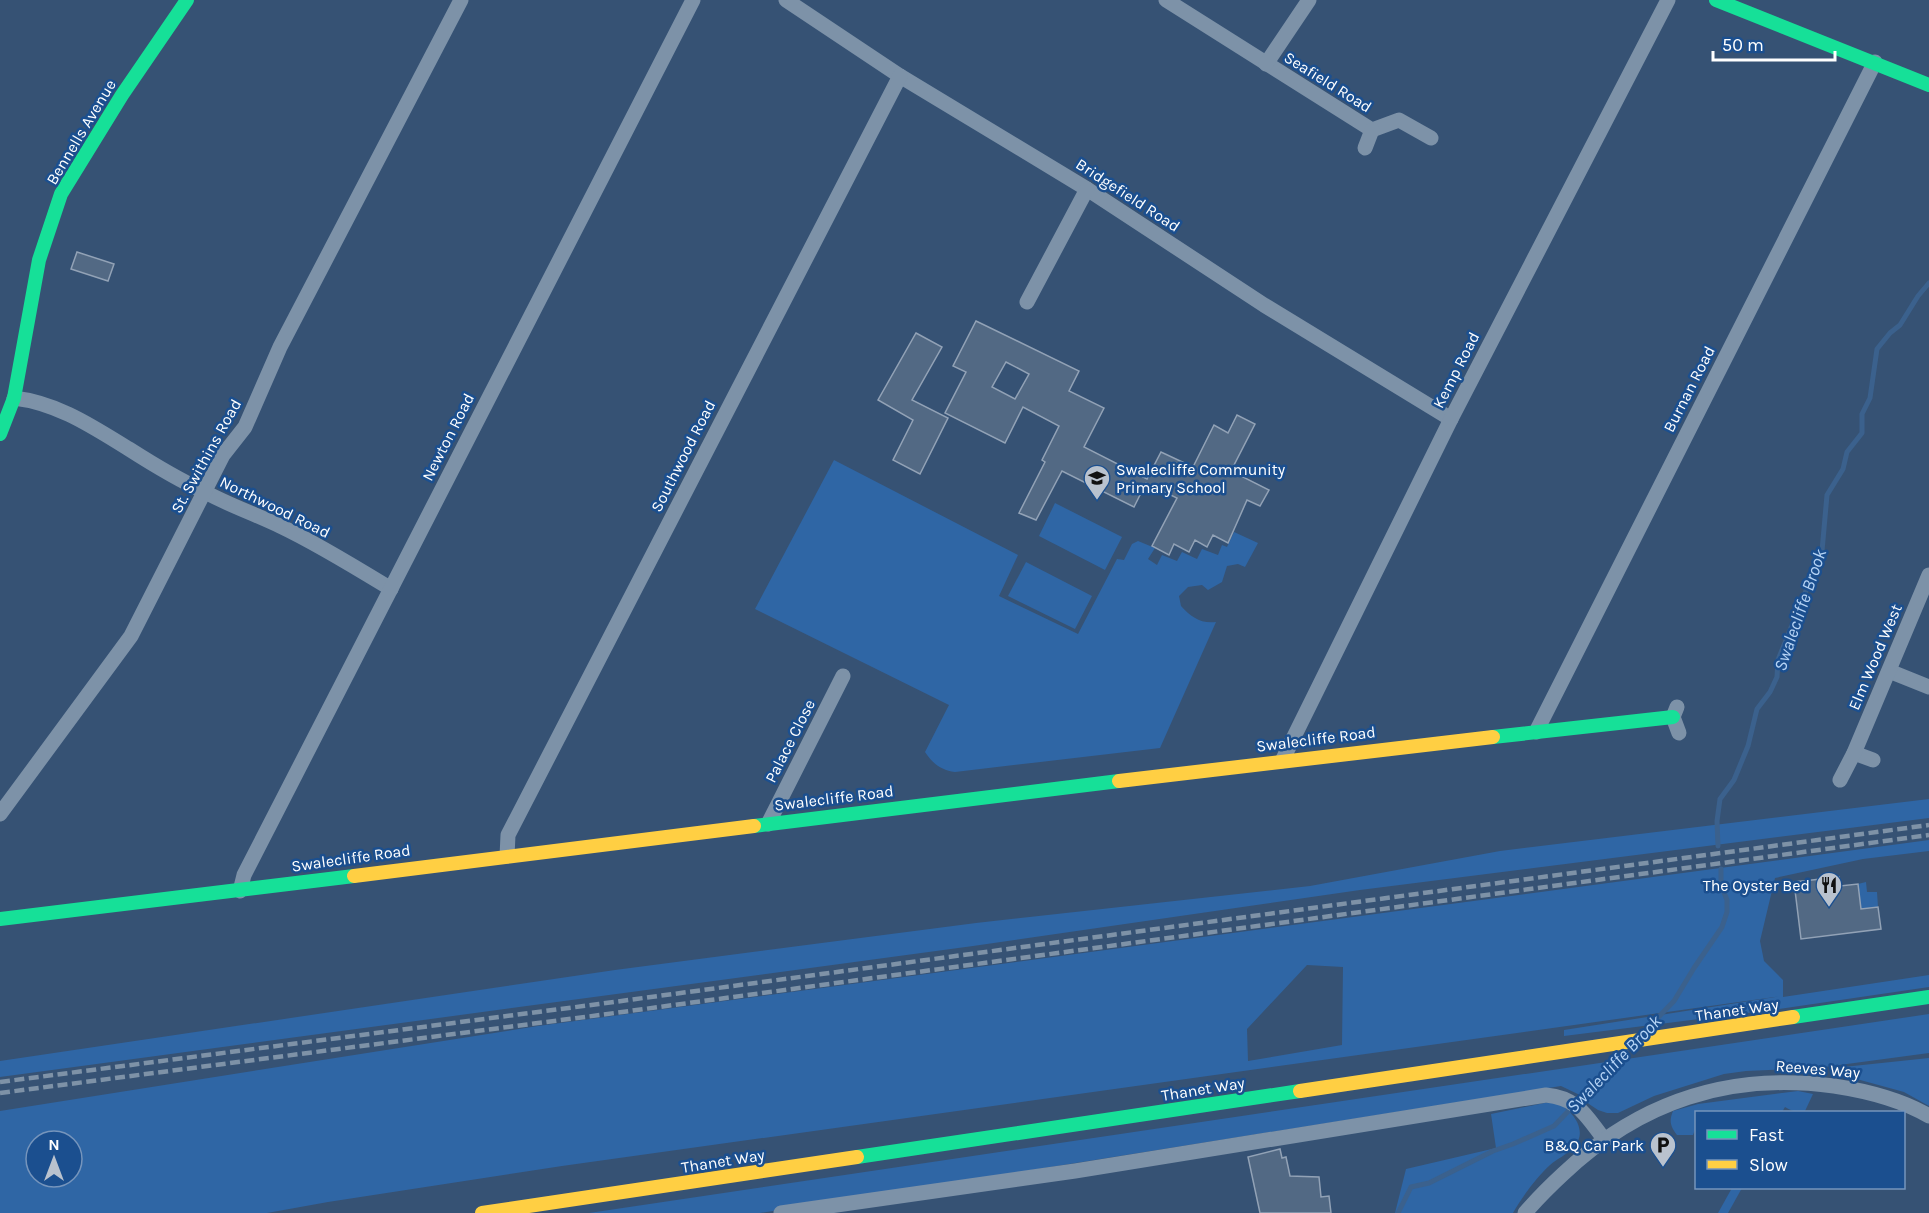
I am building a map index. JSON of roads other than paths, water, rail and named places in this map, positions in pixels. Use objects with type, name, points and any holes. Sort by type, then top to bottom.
[{"type":"street","name":"Bennells Avenue","points":[[0,434],[16,391],[39,260],[61,194],[122,95],[187,0]]},
{"type":"street","name":"St. Swithins Road","points":[[0,814],[131,636],[223,455],[245,427],[280,347],[461,0]]},
{"type":"street","name":"Newton Road","points":[[240,891],[244,875],[693,0]]},
{"type":"street","name":"Bridgefield Road","points":[[786,0],[900,76],[1087,189],[1264,304],[1451,419]]},
{"type":"street","name":"Seafield Road","points":[[1166,0],[1372,130]]},
{"type":"street","name":"Seafield Road","points":[[1266,64],[1310,0]]},
{"type":"street","name":"Kemp Road","points":[[1282,761],[1451,419],[1668,0]]},
{"type":"street","points":[[1716,0],[1929,85]]},
{"type":"street","name":"Burnan Road","points":[[1536,732],[1875,62]]},
{"type":"street","name":"Southwood Road","points":[[507,856],[508,835],[900,76]]},
{"type":"street","name":"Seafield Road","points":[[1365,148],[1372,130],[1399,120],[1431,138]]},
{"type":"street","points":[[1027,302],[1087,189]]},
{"type":"street","name":"Northwood Road","points":[[0,384],[31,400],[80,418],[204,492],[281,526],[391,589]]},
{"type":"street","name":"Elm Wood West","points":[[1840,780],[1854,753],[1929,575]]},
{"type":"street","points":[[1889,671],[1929,687]]},
{"type":"street","name":"Palace Close","points":[[768,824],[842,675]]},
{"type":"street","name":"Swalecliffe Road","points":[[0,919],[1282,761],[1536,732],[1675,712],[1679,733]]},
{"type":"street","points":[[1854,753],[1873,760]]},
{"type":"street","name":"Thanet Way","points":[[482,1213],[1929,997]]},
{"type":"street","name":"Reeves Way","points":[[1525,1213],[1576,1162],[1634,1120],[1682,1098],[1713,1089],[1757,1083],[1795,1082],[1864,1091],[1896,1101],[1929,1116]]},
{"type":"street","points":[[781,1213],[1075,1171],[1546,1095],[1560,1096],[1580,1108],[1604,1140]]},
{"type":"waterway","name":"Swalecliffe Brook","points":[[1718,846],[1717,821],[1720,799],[1734,780],[1748,746],[1757,709],[1770,692],[1777,677],[1778,660],[1822,551],[1827,495],[1843,469],[1847,452],[1862,433],[1862,414],[1870,398],[1877,349],[1900,325],[1929,283]]},
{"type":"waterway","name":"Swalecliffe Brook","points":[[1645,1031],[1674,1001],[1722,927],[1727,912],[1727,900],[1721,885],[1721,869]]},
{"type":"waterway","name":"Swalecliffe Brook","points":[[1398,1213],[1411,1187],[1429,1183],[1493,1151],[1554,1126],[1626,1051]]},
{"type":"railway","points":[[0,1082],[1929,825]]},
{"type":"railway","points":[[0,1093],[600,1015],[1929,835]]},
{"type":"place","name":"Swalecliffe Community Primary School","points":[[1097,501]]},
{"type":"place","name":"The Oyster Bed","points":[[1829,908]]},
{"type":"place","name":"B&Q Car Park","points":[[1663,1168]]}]
